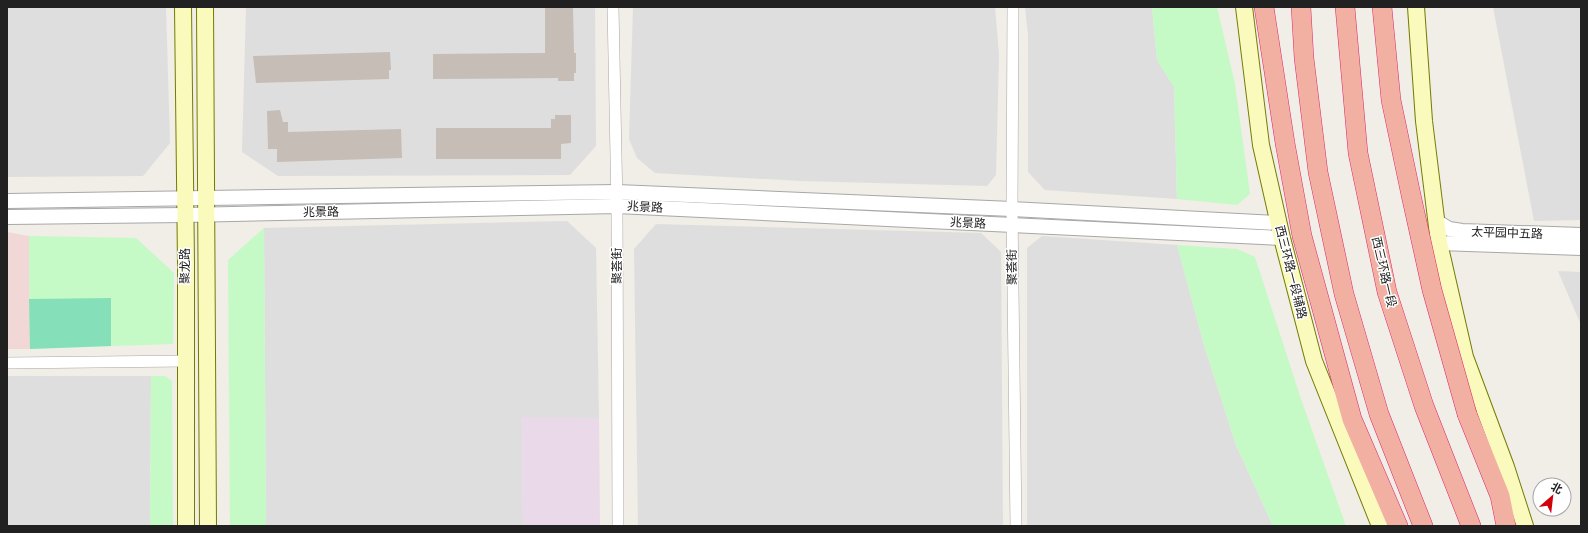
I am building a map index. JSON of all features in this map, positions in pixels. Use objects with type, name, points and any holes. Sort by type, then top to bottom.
[{"type":"highway","points":[[1264,7],[1276,76],[1285,144],[1302,236],[1352,419],[1398,526]]},
{"type":"highway","points":[[1272,7],[1276,76]]},
{"type":"highway","points":[[1301,7],[1304,58],[1318,172],[1344,294],[1379,414],[1423,526]]},
{"type":"highway","name":"西三环路一段","points":[[1345,7],[1358,153],[1386,292],[1424,406],[1472,526]]},
{"type":"highway","points":[[1382,7],[1391,100],[1432,290],[1468,414],[1500,496],[1506,526]]},
{"type":"highway","points":[[1388,70],[1394,7]]},
{"type":"main road","name":"聚龙路","points":[[183,7],[186,526]]},
{"type":"main road","name":"聚龙路","points":[[205,7],[208,526]]},
{"type":"main road","name":"西三环路一段辅路","points":[[1244,7],[1261,145],[1280,230],[1314,361],[1380,526]]},
{"type":"main road","points":[[1416,7],[1424,121],[1439,243],[1465,357],[1506,467],[1525,526]]},
{"type":"street","name":"聚荟街","points":[[613,7],[617,199],[618,526]]},
{"type":"street","name":"聚荟街","points":[[1013,7],[1012,225],[1016,526]]},
{"type":"street","name":"兆景路","points":[[7,201],[206,197],[617,199],[1012,209],[1280,230]]},
{"type":"street","name":"兆景路","points":[[7,217],[185,216],[617,199],[1012,225],[1280,230]]},
{"type":"street","name":"太平园中五路","points":[[1436,221],[1449,229],[1462,231],[1581,235]]},
{"type":"street","name":"太平园中五路","points":[[1439,243],[1581,248]]},
{"type":"street","points":[[7,363],[186,361]]},
{"type":"shaded area","points":[[7,7],[166,7],[170,143],[143,176],[7,177]]},
{"type":"shaded area","points":[[246,7],[595,7],[596,146],[570,175],[278,176],[242,152]]},
{"type":"shaded area","points":[[633,7],[995,7],[999,55],[996,175],[987,186],[801,181],[655,173],[637,158],[629,139]]},
{"type":"shaded area","points":[[1025,7],[1152,7],[1157,60],[1174,87],[1177,199],[1045,190],[1028,172],[1028,35]]},
{"type":"shaded area","points":[[1493,7],[1581,7],[1581,220],[1534,221]]},
{"type":"shaded area","points":[[567,221],[596,248],[599,418],[522,418],[523,526],[266,526],[264,228]]},
{"type":"shaded area","points":[[656,224],[981,233],[1001,252],[1003,526],[638,526],[634,249]]},
{"type":"shaded area","points":[[7,232],[29,236],[30,349],[7,349]]},
{"type":"shaded area","points":[[1042,236],[1177,245],[1204,345],[1236,445],[1273,526],[1027,526],[1027,248]]},
{"type":"shaded area","points":[[1558,271],[1581,272],[1581,325]]},
{"type":"shaded area","points":[[7,376],[151,376],[150,526],[7,526]]},
{"type":"shaded area","points":[[522,417],[599,418],[600,526],[523,526]]},
{"type":"green space","points":[[1152,7],[1217,7],[1235,84],[1250,194],[1237,205],[1177,199],[1174,87],[1157,60]]},
{"type":"green space","points":[[264,228],[266,526],[230,526],[228,260]]},
{"type":"green space","points":[[29,236],[136,238],[174,273],[173,344],[30,349]]},
{"type":"green space","points":[[1177,245],[1237,249],[1255,257],[1301,399],[1346,526],[1273,526],[1236,445],[1204,345]]},
{"type":"green space","points":[[111,298],[111,346],[30,349],[29,299]]},
{"type":"green space","points":[[151,376],[165,376],[172,381],[173,526],[150,526]]},
{"type":"building","points":[[545,7],[573,7],[574,53],[576,53],[576,73],[574,73],[574,81],[558,81],[558,78],[433,79],[433,54],[545,53]]},
{"type":"building","points":[[390,52],[391,70],[389,70],[389,79],[256,83],[253,56]]},
{"type":"building","points":[[280,110],[283,122],[288,122],[288,132],[401,129],[402,158],[277,162],[277,149],[268,149],[267,111]]},
{"type":"building","points":[[555,115],[571,115],[571,143],[561,144],[561,159],[436,159],[436,128],[551,128],[551,119],[555,119]]}]
